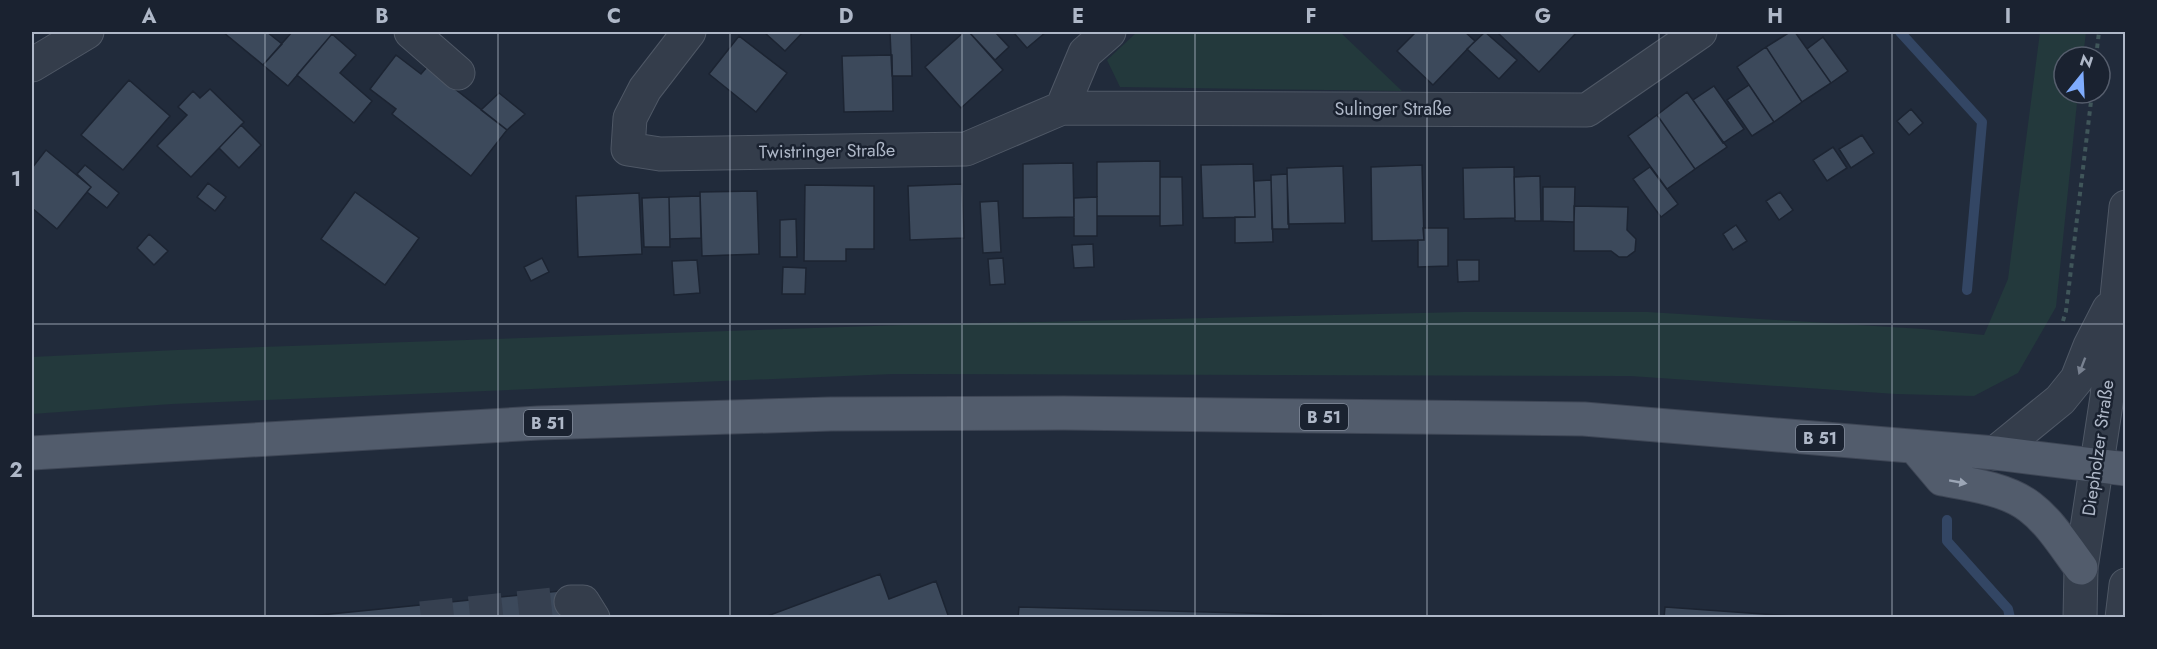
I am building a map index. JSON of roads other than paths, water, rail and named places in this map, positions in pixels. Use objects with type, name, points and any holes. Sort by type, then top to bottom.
[{"type":"main road","name":"B 51","points":[[32,453],[395,430],[573,422],[831,414],[1064,412],[1584,419],[1995,453],[2110,467]]},
{"type":"main road","points":[[1915,447],[1942,479],[1987,487],[2028,505],[2046,522],[2081,568]]},
{"type":"street","points":[[32,65],[87,32]]},
{"type":"street","points":[[411,32],[458,73]]},
{"type":"street","name":"Twistringer Straße","points":[[689,32],[645,89],[630,118],[628,149],[660,154],[966,149],[1062,108]]},
{"type":"street","points":[[1062,108],[1084,53],[1109,32]]},
{"type":"street","name":"Sulinger Straße","points":[[1062,108],[1587,110],[1700,32]]},
{"type":"street","name":"Diepholzer Straße","points":[[2080,618],[2081,568],[2110,467],[2107,397],[2126,207]]},
{"type":"street","points":[[1995,453],[2060,400],[2077,379],[2090,346],[2117,295]]},
{"type":"street","points":[[2122,618],[2126,585]]},
{"type":"waterway","points":[[1900,32],[1982,122],[1967,290]]},
{"type":"waterway","points":[[1947,520],[1947,541],[2008,609],[2010,618]]},
{"type":"tunnel","points":[[421,618],[571,602]]}]
